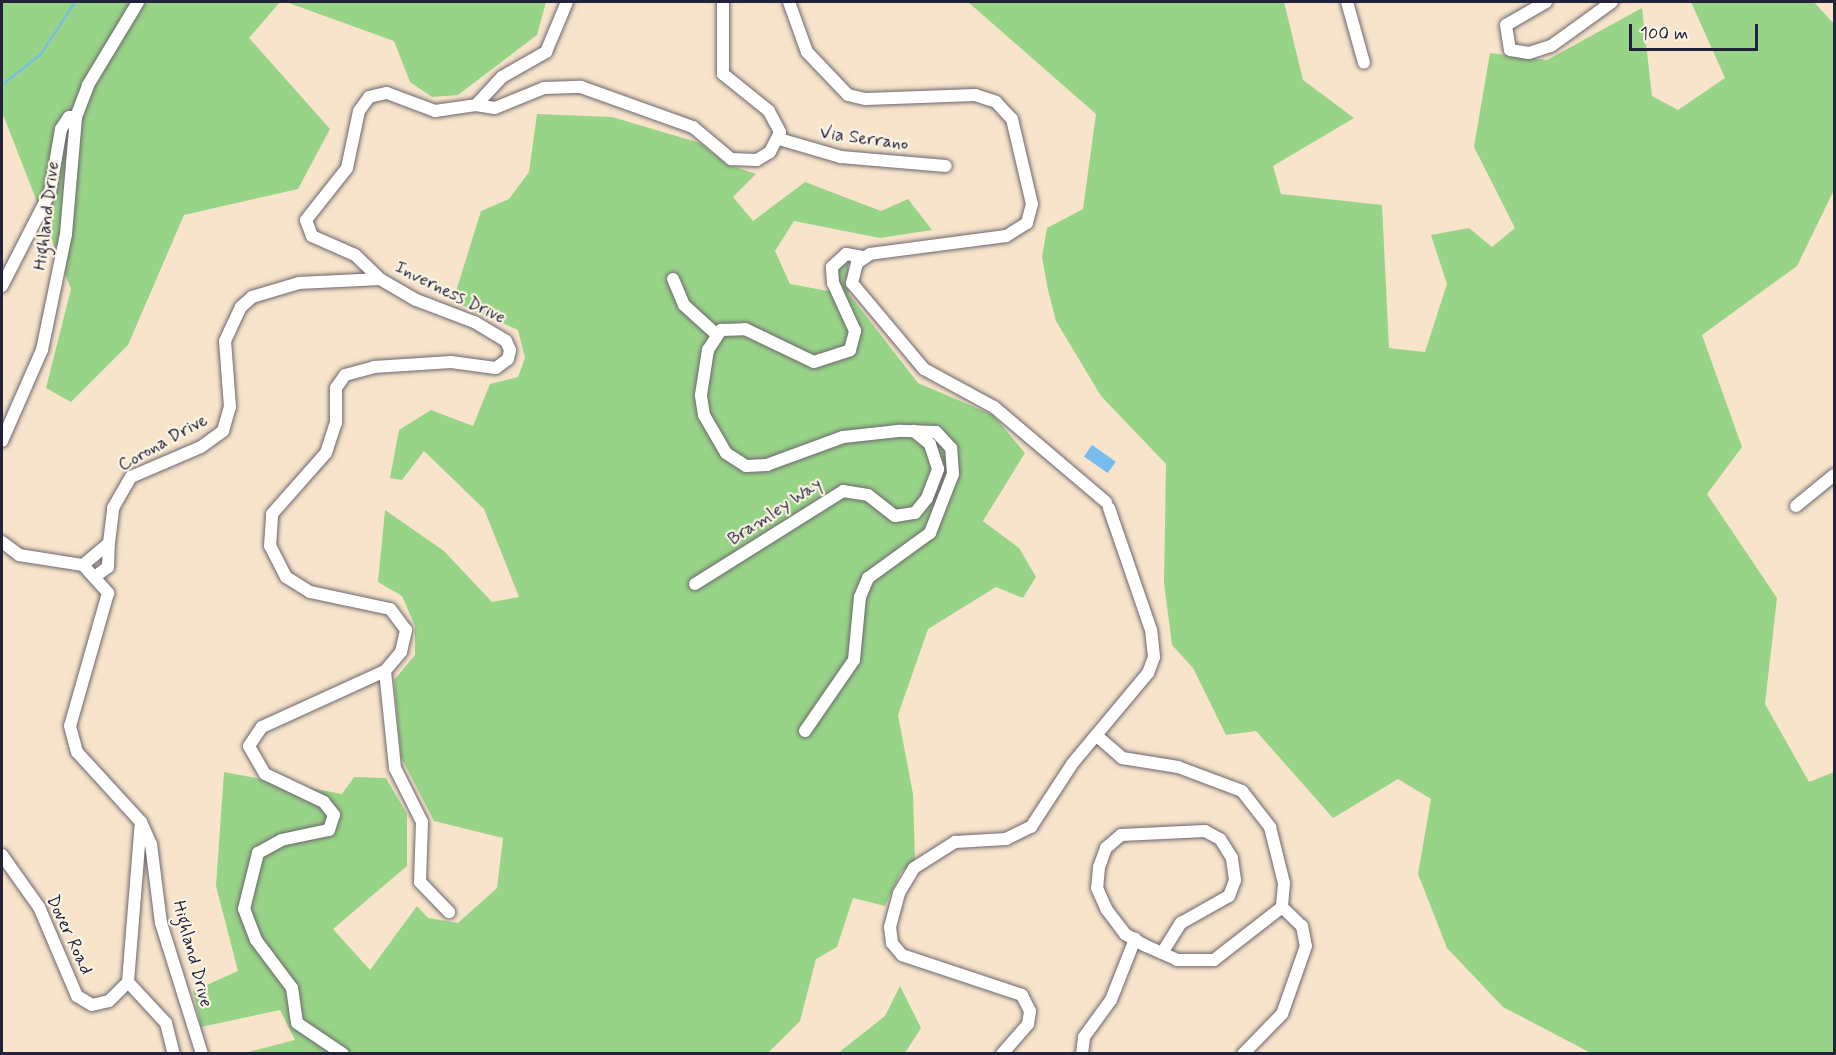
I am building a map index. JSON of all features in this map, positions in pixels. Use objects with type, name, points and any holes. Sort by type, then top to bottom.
[{"type":"street","name":"Highland Drive","points":[[2,441],[42,350],[66,234],[76,117],[88,85],[138,2]]},
{"type":"street","points":[[476,105],[502,77],[546,52],[567,2]]},
{"type":"street","points":[[476,105],[495,108],[544,88],[581,87],[693,127],[739,162],[765,157],[778,139],[776,118],[723,74],[723,2]]},
{"type":"street","points":[[716,334],[745,329],[814,362],[842,356],[854,344],[855,331],[833,283],[832,267],[846,254],[864,257],[1021,229],[1032,204],[1014,124],[996,102],[975,95],[866,99],[848,95],[807,52],[789,2]]},
{"type":"street","points":[[1347,2],[1364,63]]},
{"type":"street","points":[[1546,2],[1506,24],[1510,50],[1529,53],[1551,46],[1612,2]]},
{"type":"street","name":"Inverness Drive","points":[[386,671],[405,642],[400,618],[374,602],[297,586],[270,546],[272,514],[326,453],[336,423],[336,388],[345,375],[374,366],[451,362],[496,368],[508,359],[510,350],[506,341],[474,322],[416,300],[380,279],[354,255],[307,228],[308,212],[327,197],[347,168],[363,104],[387,93],[435,111],[476,105]]},
{"type":"street","points":[[2,286],[50,192],[61,129],[69,117],[76,117]]},
{"type":"street","name":"Via Serrano","points":[[778,139],[841,157],[946,166]]},
{"type":"street","points":[[864,257],[852,275],[855,289],[924,369],[994,407],[1107,505],[1151,630],[1154,657],[1141,684],[1059,782],[1031,827],[1006,839],[953,843],[914,868],[899,893],[890,934],[902,956],[1017,992],[1026,1000],[1028,1024],[1002,1053]]},
{"type":"street","name":"Corona Drive","points":[[96,576],[108,567],[109,543],[121,487],[147,469],[214,440],[228,422],[225,341],[241,307],[252,297],[299,283],[380,279]]},
{"type":"street","points":[[672,279],[684,305],[716,334]]},
{"type":"street","points":[[716,334],[706,358],[701,404],[726,453],[738,464],[767,465],[843,437],[913,430],[936,432],[948,442],[954,465],[947,493],[926,539],[875,571],[863,587],[854,660],[805,731]]},
{"type":"street","name":"Bramley Way","points":[[695,584],[843,491],[868,495],[895,516],[915,513],[927,498],[938,461],[930,444],[913,430]]},
{"type":"street","points":[[1797,507],[1834,475]]},
{"type":"street","points":[[2,542],[19,555],[83,565],[96,576]]},
{"type":"street","points":[[83,565],[109,543]]},
{"type":"street","name":"Highland Drive","points":[[96,576],[108,593],[70,726],[77,752],[141,822],[151,844],[161,923],[202,1053]]},
{"type":"street","points":[[343,1053],[297,1023],[292,988],[256,940],[244,909],[258,853],[281,840],[329,830],[334,815],[324,802],[265,774],[249,746],[261,727],[386,671],[395,768],[420,810],[420,882],[449,912]]},
{"type":"street","points":[[1097,736],[1115,755],[1195,772],[1242,791],[1275,840],[1282,907],[1302,926],[1306,946],[1282,1014],[1256,1044],[1243,1053]]},
{"type":"street","points":[[141,822],[128,982],[166,1023],[174,1053]]},
{"type":"street","points":[[1162,953],[1181,923],[1225,901],[1233,890],[1232,858],[1214,835],[1137,831],[1106,848],[1097,888],[1112,920],[1135,939],[1162,953],[1187,963],[1214,960],[1282,907]]},
{"type":"street","name":"Dover Road","points":[[2,855],[39,907],[77,996],[92,1005],[109,1001],[128,982]]},
{"type":"street","points":[[1082,1053],[1084,1037],[1111,1000],[1135,939]]},
{"type":"street","points":[[1256,1044],[1267,1053]]},
{"type":"green space","points":[[2,2],[280,2],[249,38],[330,129],[298,189],[184,215],[128,345],[71,402],[46,388],[71,289],[2,112]]},
{"type":"green space","points":[[286,2],[546,2],[537,35],[458,95],[432,97],[410,82],[394,41]]},
{"type":"green space","points":[[968,2],[1284,2],[1303,80],[1354,118],[1273,166],[1281,194],[1382,205],[1389,348],[1425,352],[1447,284],[1431,235],[1469,228],[1492,247],[1515,228],[1474,147],[1490,53],[1547,60],[1642,8],[1652,96],[1678,110],[1725,78],[1691,2],[1814,2],[1834,24],[1834,190],[1797,266],[1702,335],[1742,447],[1707,494],[1777,598],[1765,704],[1809,782],[1834,772],[1834,1053],[1591,1053],[1503,1007],[1447,948],[1418,874],[1431,799],[1398,779],[1333,818],[1256,731],[1226,735],[1193,668],[1172,645],[1164,583],[1166,464],[1101,396],[1056,321],[1048,290],[1042,257],[1047,228],[1083,209],[1096,114]]},
{"type":"green space","points":[[537,114],[612,117],[700,143],[726,164],[756,174],[733,197],[753,221],[805,182],[881,211],[908,199],[932,230],[880,238],[794,221],[775,251],[790,284],[828,291],[838,266],[848,264],[849,294],[918,383],[993,415],[1025,453],[983,521],[1019,548],[1036,577],[1023,598],[996,587],[928,629],[898,715],[913,794],[915,861],[901,872],[885,906],[853,898],[837,947],[816,959],[800,1021],[768,1053],[244,1053],[295,1040],[280,1010],[201,1027],[193,991],[238,971],[216,886],[224,772],[342,794],[354,777],[386,778],[407,814],[407,866],[333,929],[370,970],[417,906],[428,918],[458,923],[497,888],[503,838],[434,821],[401,757],[394,680],[415,655],[415,626],[402,596],[378,582],[385,510],[444,551],[492,602],[519,597],[484,509],[424,451],[402,480],[390,478],[399,430],[431,410],[473,426],[490,384],[518,377],[525,358],[518,330],[453,301],[481,211],[509,199],[529,172]]},
{"type":"green space","points":[[900,986],[921,1028],[905,1053],[838,1053],[885,1016]]},
{"type":"water","points":[[1092,445],[1116,462],[1108,473],[1084,456]]},
{"type":"waterway","points":[[2,85],[41,54],[75,2]]}]
